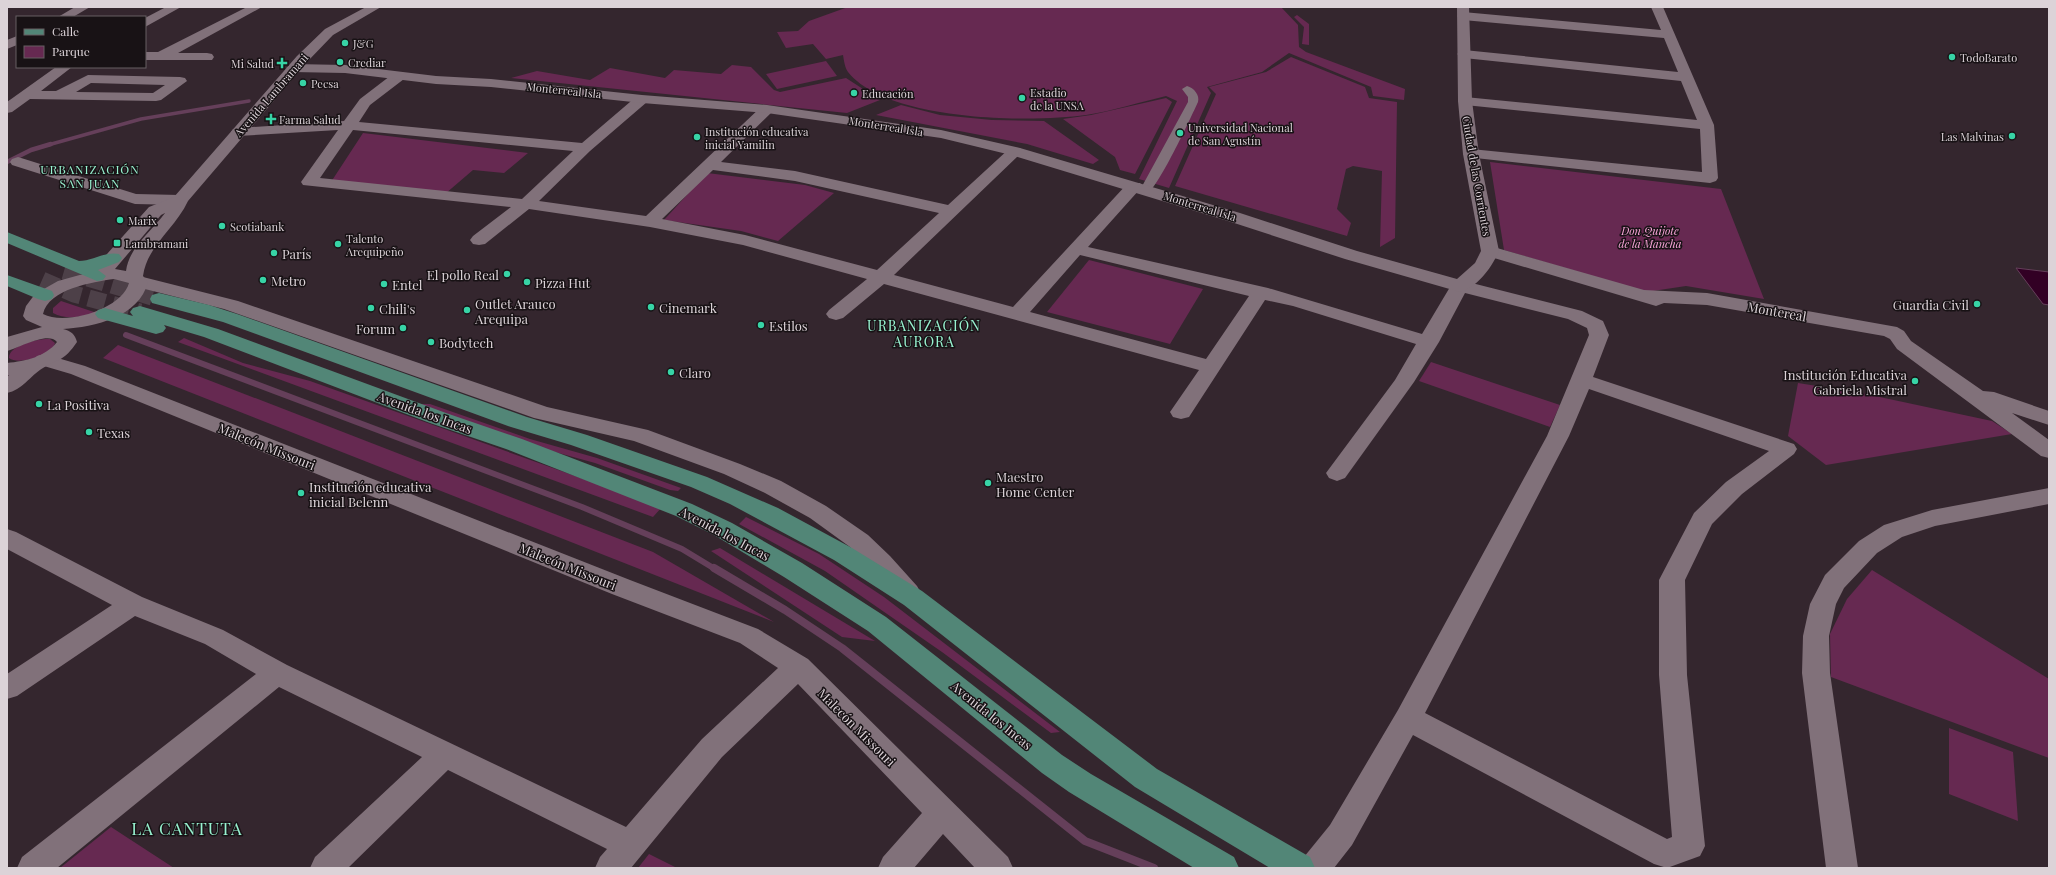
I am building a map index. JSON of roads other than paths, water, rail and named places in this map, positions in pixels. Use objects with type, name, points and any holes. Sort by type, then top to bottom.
[{"type":"main road","points":[[7,237],[70,269],[92,266],[113,258]]},
{"type":"main road","points":[[7,248],[70,269],[99,276]]},
{"type":"main road","points":[[7,266],[43,288]]},
{"type":"main road","points":[[7,280],[43,288]]},
{"type":"main road","name":"Avenida los Incas","points":[[1222,868],[1080,783],[1046,759],[877,624],[793,570],[723,529],[684,510],[514,444],[438,418],[347,382],[211,333],[149,305],[202,309],[230,318],[519,422],[579,440],[705,484],[738,498],[843,554],[913,598],[1146,778],[1299,868]]},
{"type":"main road","points":[[103,315],[194,338],[266,362],[347,382]]},
{"type":"main road","points":[[542,413],[579,440]]},
{"type":"street","points":[[66,16],[84,7]]},
{"type":"street","points":[[146,23],[175,7]]},
{"type":"street","points":[[160,56],[256,7]]},
{"type":"street","name":"Avenida Lambramani","points":[[103,315],[129,301],[139,288],[136,280],[136,261],[176,211],[180,200],[293,68],[329,32],[375,7]]},
{"type":"street","points":[[1471,154],[1710,178],[1707,125],[1657,7]]},
{"type":"street","points":[[1463,12],[1669,36]]},
{"type":"street","name":"Ciudad de las Corrientes","points":[[1460,286],[1477,273],[1486,262],[1490,251],[1471,154],[1465,101],[1463,12]]},
{"type":"street","points":[[7,45],[16,40]]},
{"type":"street","points":[[1464,54],[1686,77]]},
{"type":"street","points":[[146,56],[208,57]]},
{"type":"street","points":[[7,109],[64,68]]},
{"type":"street","name":"Monterreal Isla","points":[[293,68],[345,69],[399,76],[491,83],[642,99],[767,109],[934,133],[1015,151],[1140,188],[1351,255],[1460,286],[1576,315],[1596,325],[1599,335],[1558,436],[1408,718],[1341,835],[1315,868]]},
{"type":"street","points":[[399,76],[366,102],[309,182],[526,204],[650,222],[746,240],[1211,366]]},
{"type":"street","points":[[25,95],[60,96],[156,96],[180,81],[88,79],[60,96]]},
{"type":"street","points":[[1017,314],[1076,249],[1140,188],[1160,166],[1193,102],[1194,97],[1187,89]]},
{"type":"street","points":[[479,240],[526,204],[585,148],[642,99]]},
{"type":"street","points":[[1465,101],[1707,125]]},
{"type":"street","points":[[650,222],[767,109]]},
{"type":"street","points":[[238,132],[350,125],[585,148]]},
{"type":"street","points":[[836,314],[881,277],[1015,151]]},
{"type":"street","points":[[18,162],[135,199],[180,200]]},
{"type":"street","points":[[710,165],[795,176],[859,189],[951,211]]},
{"type":"street","name":"Avenida Lambramani","points":[[99,276],[155,211],[180,200]]},
{"type":"street","points":[[1076,249],[1261,292],[1429,342]]},
{"type":"street","name":"Montereal","points":[[1490,251],[1680,308],[1741,320],[1904,345],[1969,391]]},
{"type":"street","name":"Avenida los Incas","points":[[43,288],[99,276],[120,275],[231,305],[542,413],[640,435],[732,469],[773,487],[818,512],[859,541],[881,562],[913,598]]},
{"type":"street","points":[[1337,473],[1404,382],[1429,342],[1460,286]]},
{"type":"street","points":[[43,288],[32,310],[33,316],[38,320],[46,323],[71,323],[103,315]]},
{"type":"street","points":[[1181,412],[1261,292]]},
{"type":"street","points":[[7,386],[55,358],[103,315]]},
{"type":"street","points":[[11,341],[38,320]]},
{"type":"street","points":[[7,369],[55,358],[67,342],[66,337],[61,334],[42,333],[11,341]]},
{"type":"street","name":"Malecón Missouri","points":[[55,358],[621,587],[749,636],[798,667],[997,868]]},
{"type":"street","points":[[1408,718],[1665,854],[1689,846],[1673,675],[1672,580],[1702,519],[1734,488],[1786,449],[1582,380]]},
{"type":"street","points":[[1969,391],[2047,418]]},
{"type":"street","points":[[1969,391],[2049,451]]},
{"type":"street","points":[[2031,438],[2027,428],[2028,424],[2047,418]]},
{"type":"street","points":[[1842,868],[1816,673],[1816,636],[1824,604],[1834,582],[1868,547],[1892,531],[1932,518],[2049,496]]},
{"type":"street","points":[[7,538],[134,604],[214,637],[277,673],[630,845]]},
{"type":"street","points":[[7,688],[134,604]]},
{"type":"street","points":[[612,868],[712,748],[798,667]]},
{"type":"street","points":[[33,868],[277,673]]},
{"type":"street","points":[[326,868],[444,755]]},
{"type":"street","points":[[894,868],[942,812]]},
{"type":"waterway","points":[[48,145],[141,119],[249,101]]},
{"type":"waterway","points":[[7,162],[31,150],[51,144]]},
{"type":"waterway","points":[[126,335],[582,507],[682,549],[715,569]]},
{"type":"waterway","points":[[714,568],[785,610],[842,648],[1085,841],[1154,868]]},
{"type":"tunnel","points":[[64,271],[159,299]]},
{"type":"tunnel","points":[[42,280],[74,294],[140,312]]},
{"type":"place","name":"J&G","points":[[345,43]]},
{"type":"place","name":"TodoBarato","points":[[1952,57]]},
{"type":"place","name":"Crediar","points":[[340,62]]},
{"type":"place","name":"Mi Salud","points":[[282,63]]},
{"type":"place","name":"Pecsa","points":[[303,83]]},
{"type":"place","name":"Educación","points":[[854,93]]},
{"type":"place","name":"Estadio de la UNSA","points":[[1022,98]]},
{"type":"place","name":"Farma Salud","points":[[271,119]]},
{"type":"place","name":"Universidad Nacional de San Agustín","points":[[1180,133]]},
{"type":"place","name":"Las Malvinas","points":[[2012,136]]},
{"type":"place","name":"Institución educativa inicial Yamilin","points":[[697,137]]},
{"type":"place","name":"Marix","points":[[120,220]]},
{"type":"place","name":"Scotiabank","points":[[222,226]]},
{"type":"place","name":"Lambramani","points":[[117,243]]},
{"type":"place","name":"Talento Arequipeño","points":[[338,244]]},
{"type":"place","name":"París","points":[[274,253]]},
{"type":"place","name":"El pollo Real","points":[[507,274]]},
{"type":"place","name":"Metro","points":[[263,280]]},
{"type":"place","name":"Pizza Hut","points":[[527,282]]},
{"type":"place","name":"Entel","points":[[384,284]]},
{"type":"place","name":"Guardia Civil","points":[[1977,304]]},
{"type":"place","name":"Cinemark","points":[[651,307]]},
{"type":"place","name":"Chili's","points":[[371,308]]},
{"type":"place","name":"Outlet Arauco Arequipa","points":[[467,310]]},
{"type":"place","name":"Estilos","points":[[761,325]]},
{"type":"place","name":"Forum","points":[[403,328]]},
{"type":"place","name":"Bodytech","points":[[431,342]]},
{"type":"place","name":"Claro","points":[[671,372]]},
{"type":"place","name":"Institución Educativa Gabriela Mistral","points":[[1915,381]]},
{"type":"place","name":"La Positiva","points":[[39,404]]},
{"type":"place","name":"Texas","points":[[89,432]]},
{"type":"place","name":"Maestro Home Center","points":[[988,483]]},
{"type":"place","name":"Institución educativa inicial Belenn","points":[[301,493]]},
{"type":"district","name":"URBANIZACIÓN SAN JUAN","points":[[90,176]]},
{"type":"district","name":"URBANIZACIÓN AURORA","points":[[924,334]]},
{"type":"district","name":"LA CANTUTA","points":[[187,828]]},
{"type":"park label","name":"Don Quijote de la Mancha","points":[[1650,236]]}]
